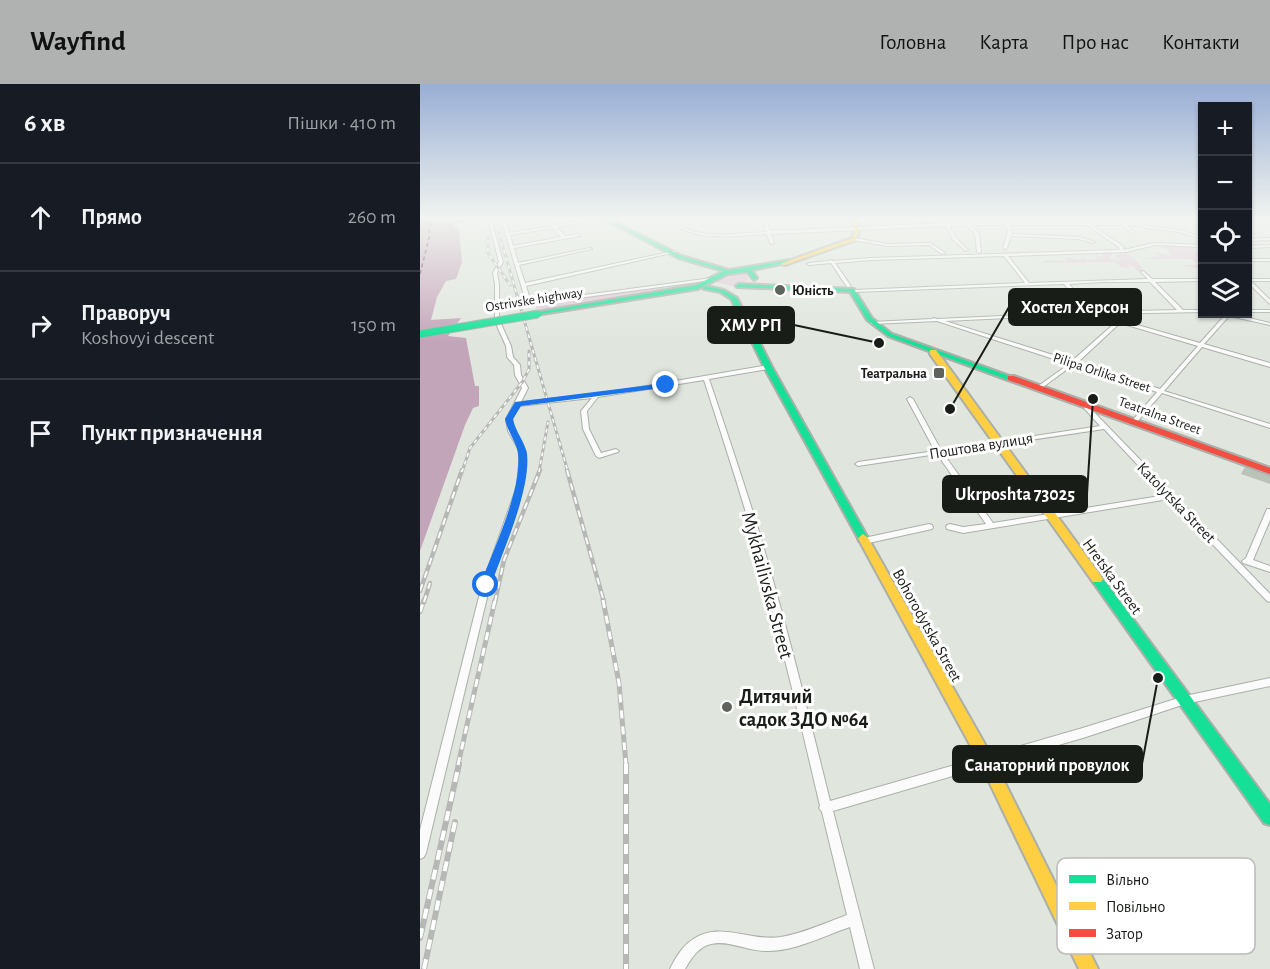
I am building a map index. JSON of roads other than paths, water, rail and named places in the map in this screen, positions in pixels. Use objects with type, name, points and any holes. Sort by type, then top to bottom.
[{"type":"street","points":[[420,854],[486,585],[520,486],[523,452],[511,431],[509,419],[525,388],[518,375],[517,364],[510,357],[509,343],[497,316],[499,289],[495,273],[501,260]]},
{"type":"street","points":[[516,260],[529,304],[735,280],[777,286],[852,289],[1198,280]]},
{"type":"street","points":[[517,264],[535,260]]},
{"type":"street","points":[[523,285],[636,260]]},
{"type":"street","points":[[694,260],[735,280]]},
{"type":"street","name":"Ostrivske highway","points":[[420,334],[735,280],[792,260]]},
{"type":"street","points":[[809,264],[848,260]]},
{"type":"street","points":[[1010,260],[1028,284]]},
{"type":"street","points":[[831,261],[852,289],[872,323],[1090,313],[1198,311]]},
{"type":"street","name":"Bohorodytska Street","points":[[707,266],[735,280],[768,368],[986,760],[1057,904]]},
{"type":"street","points":[[1143,272],[1182,312]]},
{"type":"street","points":[[1252,280],[1270,280]]},
{"type":"street","points":[[1065,282],[1090,313],[1270,365]]},
{"type":"street","points":[[1252,284],[1270,303]]},
{"type":"street","points":[[1252,311],[1270,311]]},
{"type":"street","points":[[1134,422],[1225,318]]},
{"type":"street","points":[[1245,318],[1270,324]]},
{"type":"street","name":"Pilipa Orlika Street","points":[[934,319],[1270,426]]},
{"type":"street","points":[[1040,388],[1073,363],[1119,322]]},
{"type":"street","name":"Teatralna Street","points":[[872,323],[890,335],[933,352],[1270,471]]},
{"type":"street","name":"Hretska Street","points":[[933,352],[1270,817]]},
{"type":"street","points":[[518,404],[597,395],[768,368]]},
{"type":"street","name":"Mykhailivska Street","points":[[706,378],[730,447],[763,562],[867,969]]},
{"type":"street","points":[[597,395],[584,411],[586,429],[599,456],[616,451]]},
{"type":"street","points":[[910,399],[939,452],[990,526]]},
{"type":"street","name":"Katolytska Street","points":[[1089,406],[1087,408],[1270,599]]},
{"type":"street","name":"Поштова вулиця","points":[[858,464],[1105,427]]},
{"type":"street","points":[[950,527],[963,530],[1171,496]]},
{"type":"street","points":[[1249,560],[1270,511]]},
{"type":"street","points":[[864,542],[928,527]]},
{"type":"street","points":[[1236,562],[1249,560],[1270,569]]},
{"type":"street","points":[[825,808],[1185,700],[1270,682]]},
{"type":"street","points":[[677,969],[686,951],[709,936],[730,936],[750,944],[782,943],[854,919]]},
{"type":"street","name":"Bohorodytska Street","points":[[1082,954],[1089,969]]},
{"type":"railway","points":[[493,260],[510,285]]},
{"type":"railway","points":[[507,260],[568,472]]},
{"type":"railway","points":[[462,472],[470,448],[523,381],[529,369],[529,351]]},
{"type":"railway","points":[[539,472],[548,422]]},
{"type":"railway","points":[[420,591],[462,470]]},
{"type":"railway","points":[[495,602],[504,560],[540,470]]},
{"type":"railway","points":[[567,470],[604,602]]},
{"type":"railway","points":[[424,602],[430,583]]},
{"type":"railway","points":[[420,612],[424,600]]},
{"type":"railway","points":[[458,765],[495,600]]},
{"type":"railway","points":[[603,600],[619,683],[626,765]]},
{"type":"railway","points":[[420,938],[459,764]]},
{"type":"railway","points":[[626,765],[626,969]]},
{"type":"railway","points":[[424,969],[455,822]]},
{"type":"place","name":"Юність","points":[[780,290]]},
{"type":"place","name":"ХМУ РП","points":[[879,343]]},
{"type":"place","name":"Театральна","points":[[939,373]]},
{"type":"place","name":"Ukrposhta 73025","points":[[1093,399]]},
{"type":"place","name":"Хостел Херсон","points":[[950,409]]},
{"type":"place","name":"Санаторний провулок","points":[[1158,678]]},
{"type":"place","name":"Дитячий садок ЗДО №64","points":[[727,707]]}]
